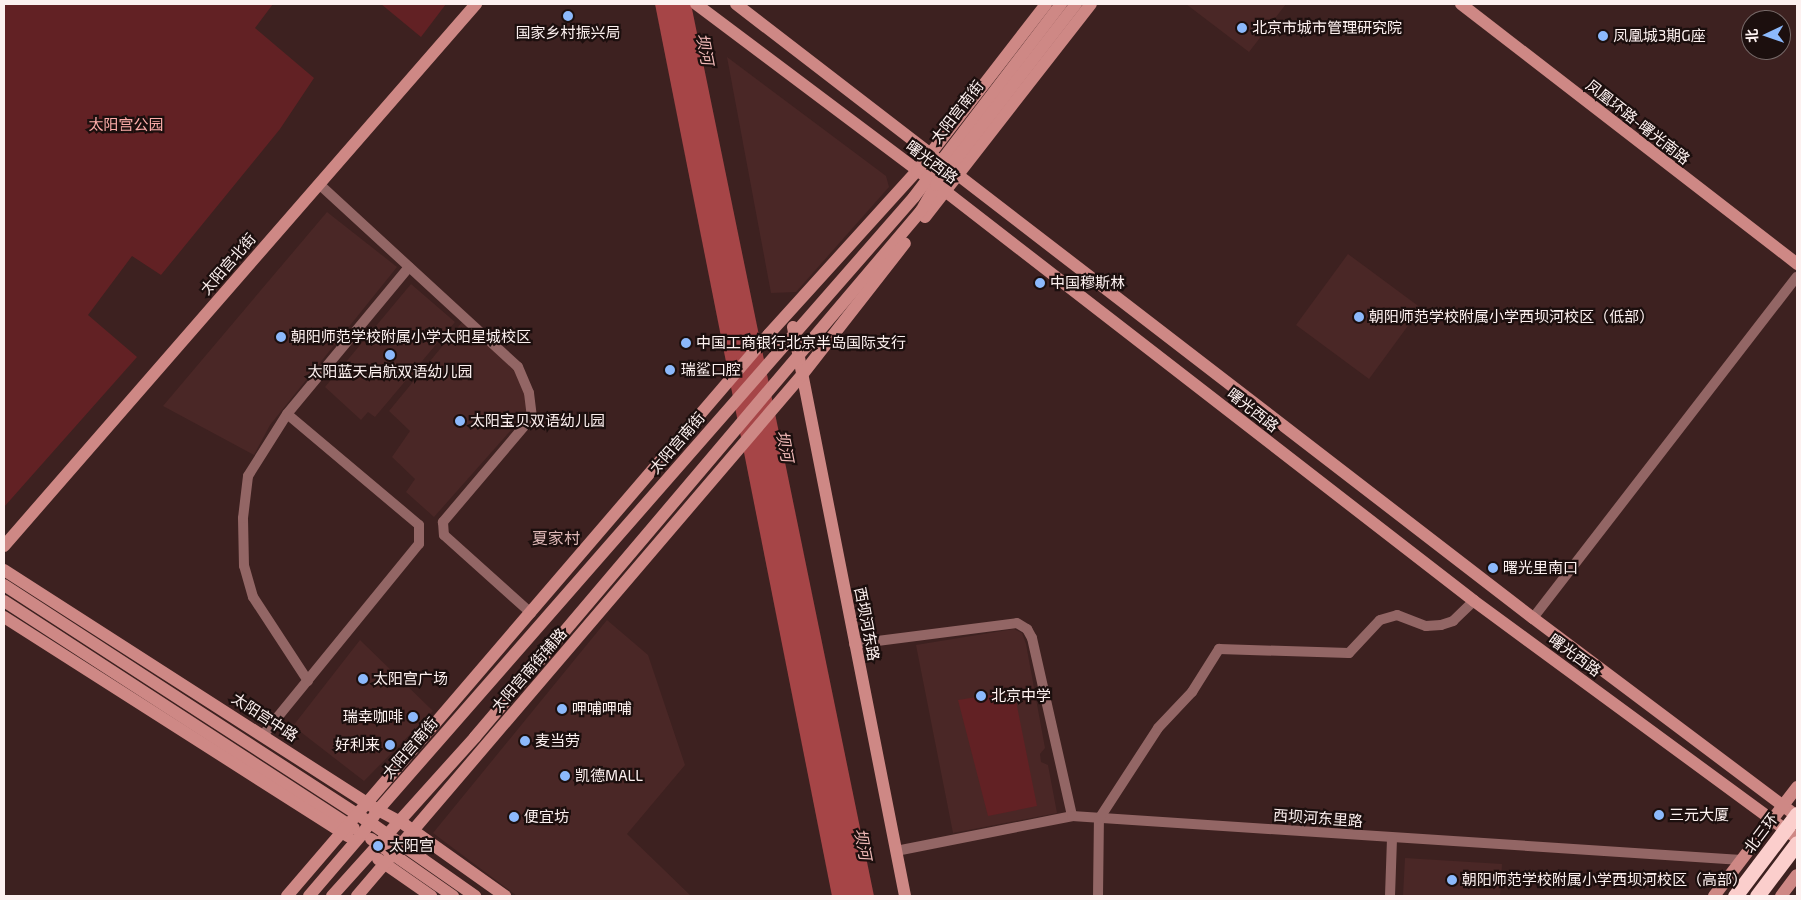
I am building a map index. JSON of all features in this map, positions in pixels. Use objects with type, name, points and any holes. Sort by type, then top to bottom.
[{"type":"highway","name":"北三环","points":[[1735,896],[1797,815]]},
{"type":"highway","points":[[1757,896],[1797,843]]},
{"type":"main road","name":"太阳宫北街","points":[[4,546],[476,4]]},
{"type":"main road","name":"曙光西路","points":[[696,4],[931,182],[1474,601],[1797,838]]},
{"type":"main road","name":"曙光西路","points":[[736,4],[1533,618],[1797,815]]},
{"type":"main road","name":"太阳宫南街","points":[[945,164],[1046,4]]},
{"type":"main road","name":"太阳宫南街","points":[[287,896],[346,828],[363,817],[719,420],[794,332],[931,182],[1061,4]]},
{"type":"main road","name":"太阳宫南街","points":[[777,405],[802,375],[931,182],[1076,4]]},
{"type":"main road","name":"太阳宫南街","points":[[945,164],[1091,4]]},
{"type":"main road","name":"凤凰环路-曙光南路","points":[[1461,4],[1797,264]]},
{"type":"main road","name":"太阳宫南街","points":[[372,807],[531,613],[763,340],[931,182]]},
{"type":"main road","name":"太阳宫南街","points":[[332,896],[373,848],[390,835],[799,357],[921,211],[931,182]]},
{"type":"main road","name":"西坝河东路","points":[[790,314],[905,896]]},
{"type":"main road","name":"太阳宫南街辅路","points":[[357,896],[777,405]]},
{"type":"main road","name":"太阳宫中路","points":[[4,570],[263,735],[372,807],[401,822],[505,896]]},
{"type":"main road","name":"太阳宫中路","points":[[4,585],[363,817],[475,896]]},
{"type":"main road","points":[[4,601],[149,695],[389,859],[453,896]]},
{"type":"main road","points":[[4,617],[182,730],[346,828]]},
{"type":"main road","points":[[165,689],[206,699]]},
{"type":"main road","points":[[149,695],[182,730]]},
{"type":"main road","points":[[1731,896],[1717,892],[1797,787]]},
{"type":"main road","name":"太阳宫南街","points":[[309,896],[359,837],[363,817]]},
{"type":"main road","points":[[389,859],[431,896]]},
{"type":"main road","points":[[1781,896],[1797,875]]},
{"type":"street","points":[[319,184],[518,367],[529,393],[532,417],[442,522],[444,535],[531,613]]},
{"type":"street","points":[[308,681],[253,597],[244,566],[243,518],[248,476],[287,414],[409,267]]},
{"type":"street","points":[[1533,618],[1797,277]]},
{"type":"street","points":[[263,735],[419,544],[419,525],[287,414]]},
{"type":"street","points":[[1098,896],[1099,819],[1158,728],[1192,692],[1218,649],[1349,653],[1380,620],[1397,615],[1426,626],[1441,625],[1453,621],[1474,601]]},
{"type":"street","points":[[854,644],[1017,623],[1027,629],[1032,638],[1072,816]]},
{"type":"street","name":"西坝河东里路","points":[[896,851],[1072,816],[1742,860]]},
{"type":"street","points":[[1390,896],[1392,838]]},
{"type":"shaded area","name":"北京市城市管理研究院","points":[[1186,4],[1286,4],[1249,52]]},
{"type":"shaded area","points":[[727,57],[886,176],[889,187],[796,292],[771,293]]},
{"type":"shaded area","name":"朝阳师范学校附属小学太阳星城校区","points":[[327,212],[397,267],[270,425],[254,455],[163,406]]},
{"type":"shaded area","name":"朝阳师范学校附属小学西坝河校区（低部）","points":[[1348,254],[1421,308],[1369,379],[1296,325]]},
{"type":"shaded area","name":"太阳蓝天启航双语幼儿园","points":[[411,284],[455,322],[375,417],[368,412],[361,420],[325,387]]},
{"type":"shaded area","name":"太阳宝贝双语幼儿园","points":[[463,321],[517,371],[525,392],[527,412],[434,517],[406,492],[415,479],[392,457],[410,431],[389,411]]},
{"type":"shaded area","name":"凯德MALL","points":[[607,620],[648,655],[685,765],[627,834],[691,896],[517,896],[433,833]]},
{"type":"shaded area","name":"北京中学","points":[[1014,629],[1022,633],[1026,644],[1045,748],[1040,754],[1041,762],[1048,765],[1057,813],[953,833],[916,645]]},
{"type":"shaded area","name":"太阳宫广场","points":[[360,640],[433,711],[364,781],[293,726]]},
{"type":"shaded area","name":"朝阳师范学校附属小学西坝河校区（高部）","points":[[1405,858],[1502,864],[1500,896],[1403,896]]},
{"type":"green space","name":"太阳宫公园","points":[[4,4],[273,4],[255,28],[314,78],[280,129],[161,275],[132,256],[88,315],[137,357],[4,507]]},
{"type":"green space","points":[[381,4],[446,4],[421,37]]},
{"type":"green space","points":[[1014,691],[1037,806],[988,816],[958,700]]},
{"type":"water","name":"坝河","points":[[655,4],[691,4],[874,896],[832,896]]},
{"type":"place","name":"国家乡村振兴局","points":[[568,16]]},
{"type":"place","name":"北京市城市管理研究院","points":[[1242,28]]},
{"type":"place","name":"凤凰城3期G座","points":[[1603,36]]},
{"type":"place","name":"中国穆斯林","points":[[1040,283]]},
{"type":"place","name":"朝阳师范学校附属小学西坝河校区（低部）","points":[[1359,317]]},
{"type":"place","name":"朝阳师范学校附属小学太阳星城校区","points":[[281,337]]},
{"type":"place","name":"中国工商银行北京半岛国际支行","points":[[686,343]]},
{"type":"place","name":"太阳蓝天启航双语幼儿园","points":[[390,355]]},
{"type":"place","name":"瑞鲨口腔","points":[[670,370]]},
{"type":"place","name":"太阳宝贝双语幼儿园","points":[[460,421]]},
{"type":"place","name":"曙光里南口","points":[[1493,568]]},
{"type":"place","name":"太阳宫广场","points":[[363,679]]},
{"type":"place","name":"北京中学","points":[[981,696]]},
{"type":"place","name":"呷哺呷哺","points":[[562,709]]},
{"type":"place","name":"瑞幸咖啡","points":[[413,717]]},
{"type":"place","name":"麦当劳","points":[[525,741]]},
{"type":"place","name":"好利来","points":[[390,745]]},
{"type":"place","name":"凯德MALL","points":[[565,776]]},
{"type":"place","name":"三元大厦","points":[[1659,815]]},
{"type":"place","name":"便宜坊","points":[[514,817]]},
{"type":"place","name":"太阳宫","points":[[378,846]]},
{"type":"place","name":"朝阳师范学校附属小学西坝河校区（高部）","points":[[1452,880]]},
{"type":"district","name":"夏家村","points":[[556,538]]}]
